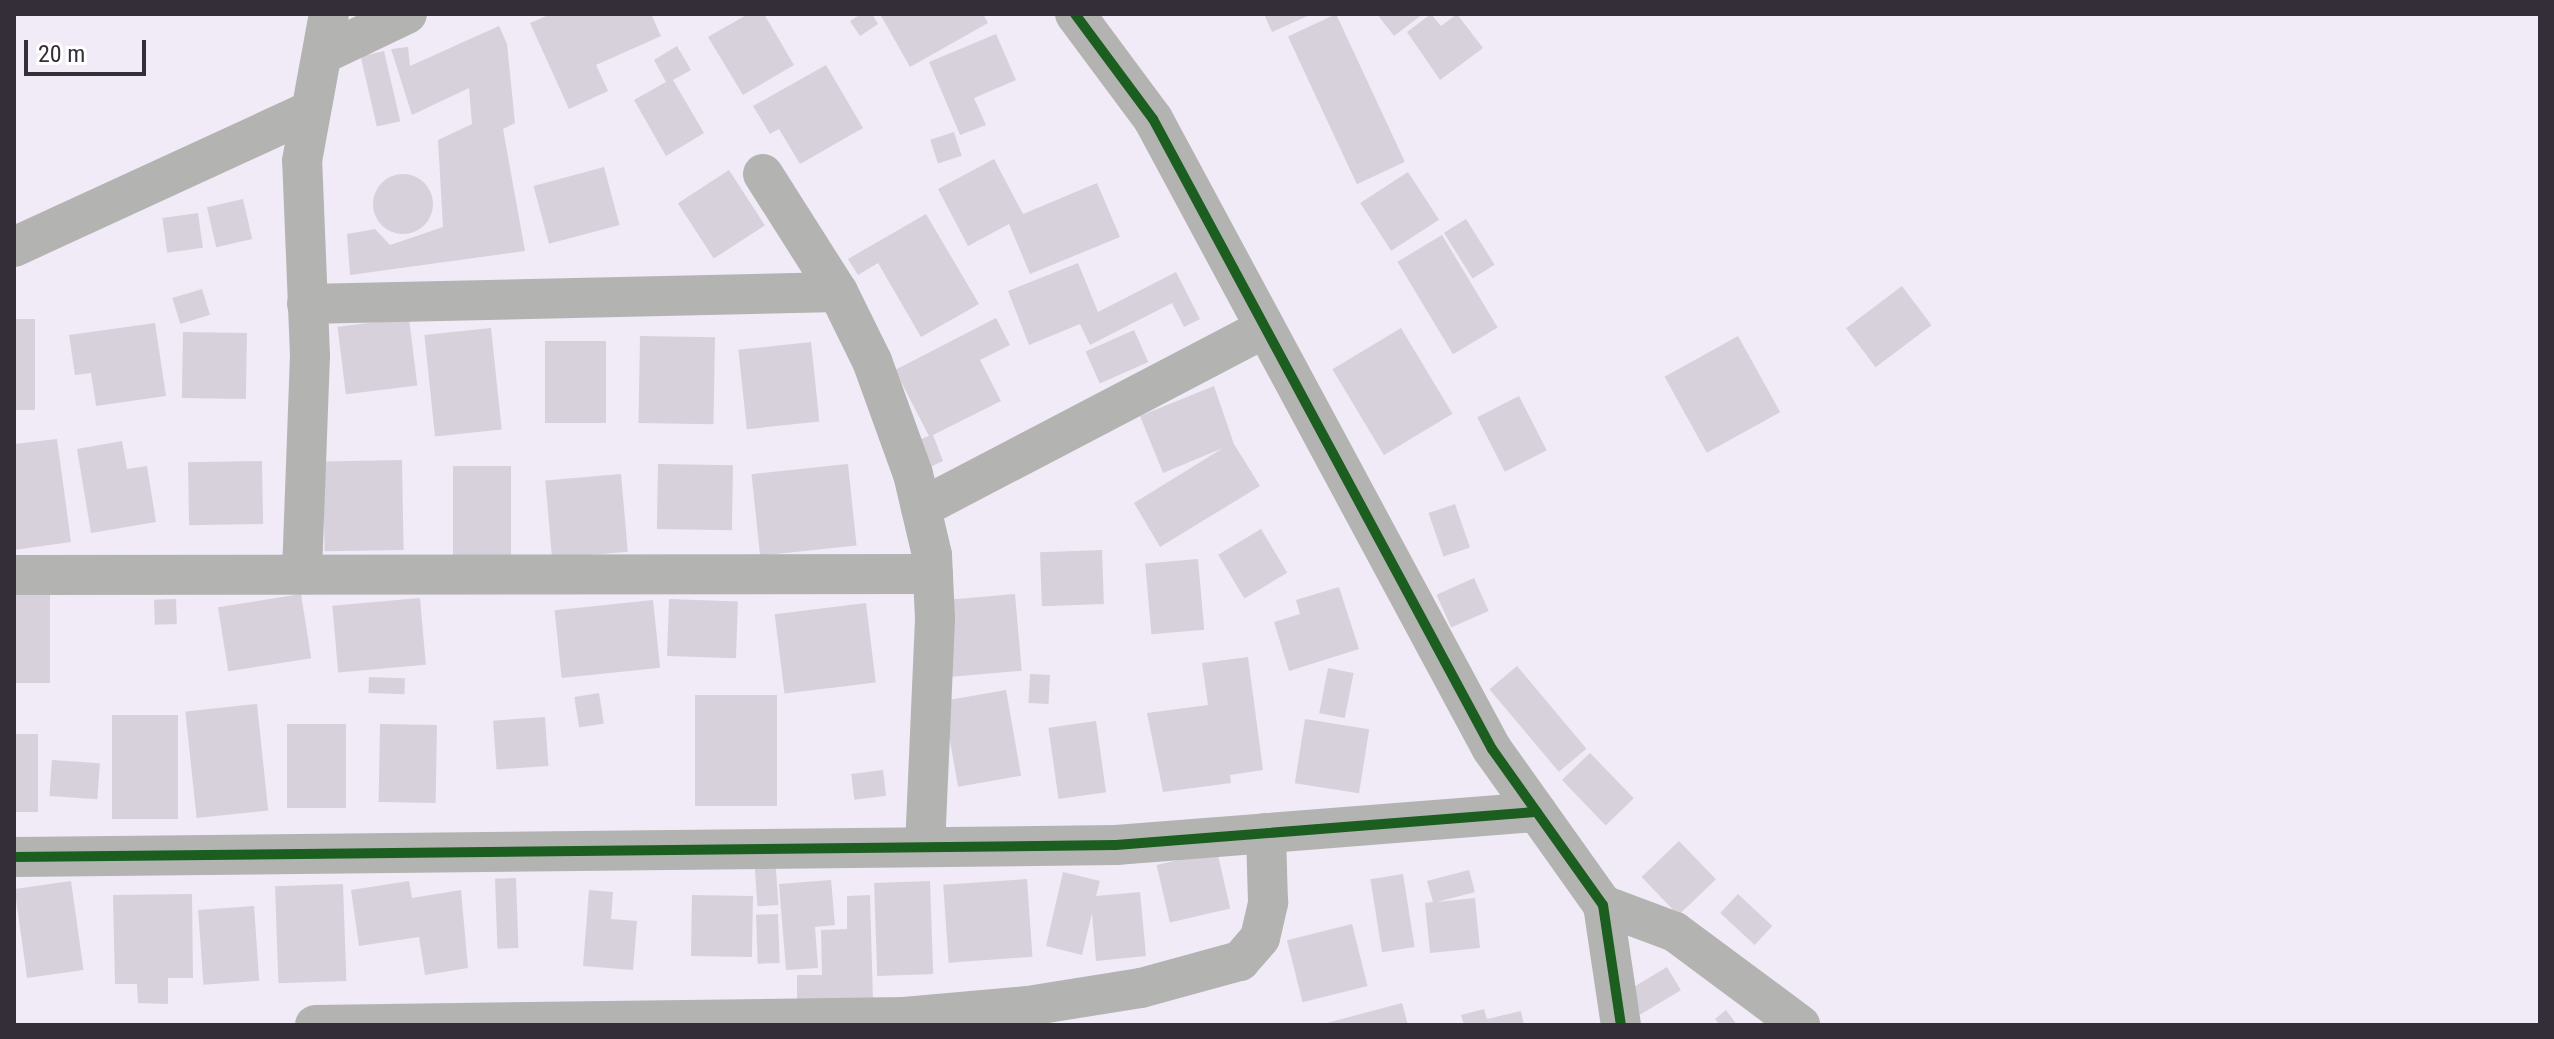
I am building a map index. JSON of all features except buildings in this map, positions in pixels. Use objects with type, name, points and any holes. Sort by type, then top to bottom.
[{"type":"street","points":[[302,573],[307,304],[302,161],[329,14]]},
{"type":"street","points":[[323,54],[407,14]]},
{"type":"street","points":[[1075,14],[1153,119],[1492,749],[1603,905],[1621,1025]]},
{"type":"street","points":[[14,247],[310,111]]},
{"type":"street","points":[[763,174],[838,292],[872,361],[921,508],[933,574],[925,847]]},
{"type":"street","points":[[307,304],[838,292]]},
{"type":"street","points":[[921,508],[1265,328]]},
{"type":"street","points":[[14,575],[933,574]]},
{"type":"street","points":[[14,857],[1116,845],[1537,812]]},
{"type":"street","points":[[315,1025],[919,1020],[1141,988],[1240,961],[1260,938],[1268,902],[1266,833]]},
{"type":"street","points":[[1603,905],[1675,932],[1800,1025]]},
{"type":"cycle path","points":[[1075,14],[1153,119],[1492,749],[1603,905],[1621,1025]]},
{"type":"cycle path","points":[[14,857],[1116,845],[1537,812]]}]
